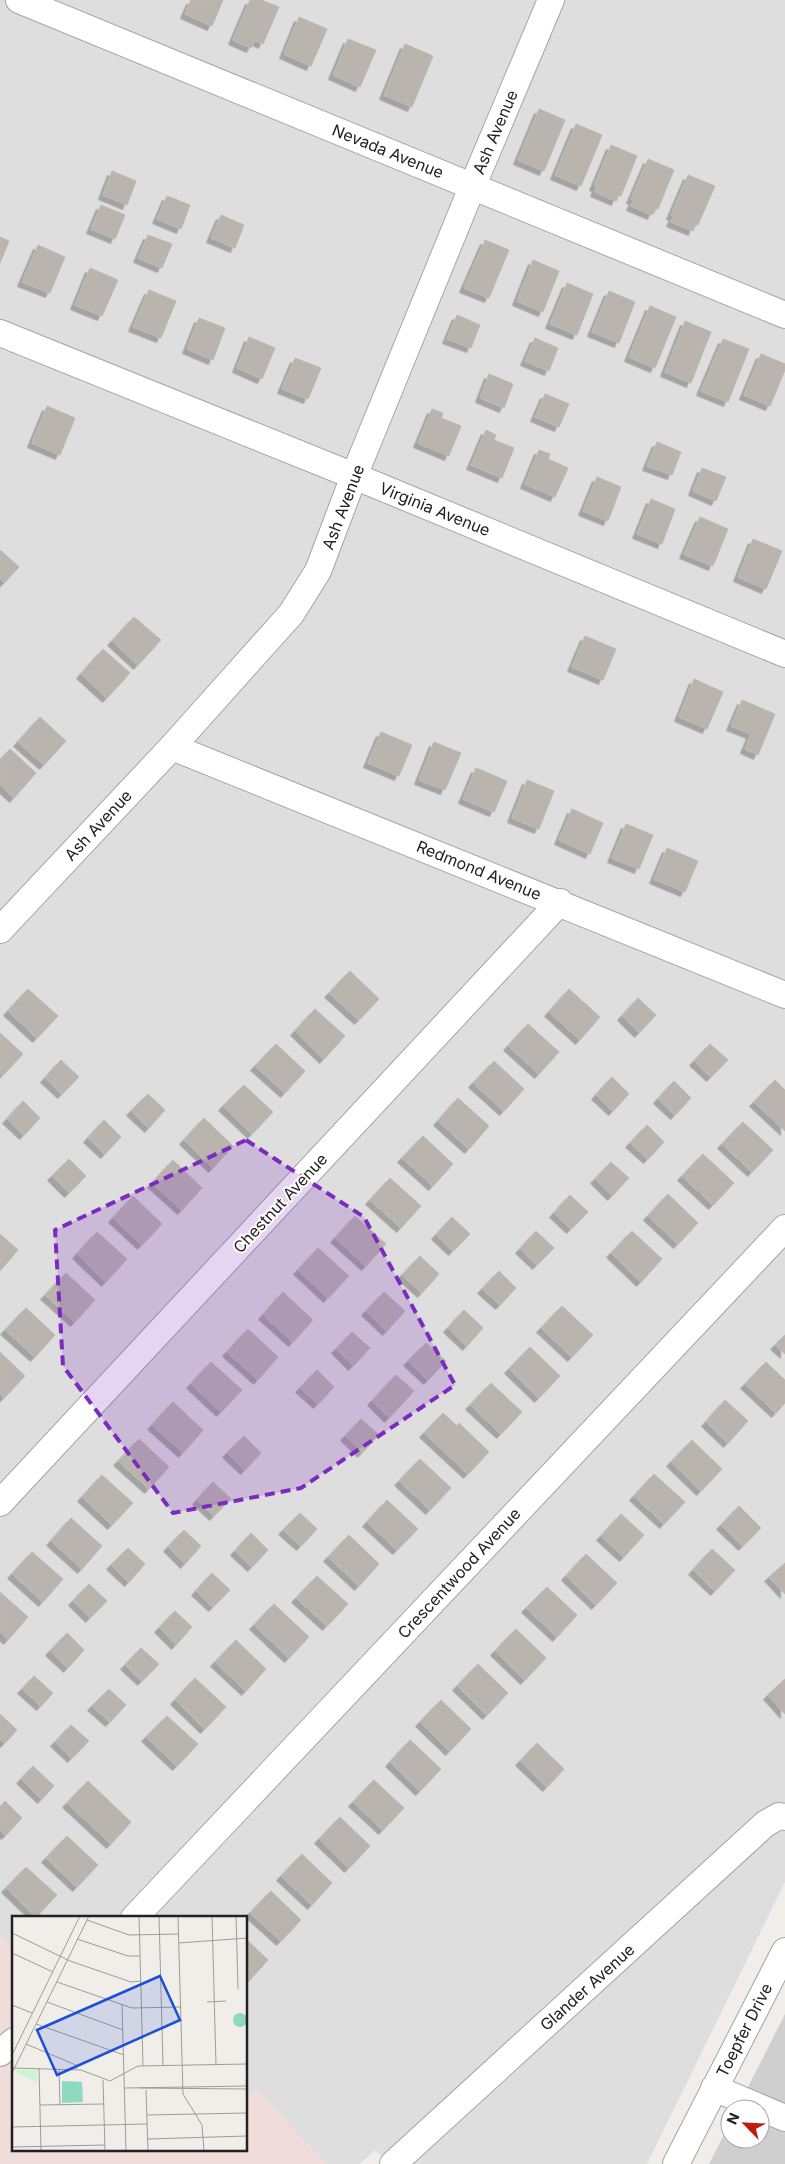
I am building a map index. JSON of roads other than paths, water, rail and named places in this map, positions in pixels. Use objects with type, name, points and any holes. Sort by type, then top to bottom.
[{"type":"street","name":"Nevada Avenue","points":[[19,0],[785,314]]},
{"type":"street","name":"Ash Avenue","points":[[0,930],[172,747],[291,614],[318,571],[354,476],[551,0]]},
{"type":"street","name":"Virginia Avenue","points":[[0,333],[354,476],[785,654]]},
{"type":"street","name":"Redmond Avenue","points":[[172,747],[560,902],[785,995]]},
{"type":"street","name":"Chestnut Avenue","points":[[0,1503],[560,902]]},
{"type":"street","name":"Crescentwood Avenue","points":[[136,1916],[785,1228]]},
{"type":"street","name":"Glander Avenue","points":[[393,2164],[765,1824],[779,1816],[785,1817]]},
{"type":"street","name":"Toepfer Drive","points":[[676,2164],[785,1950]]},
{"type":"street","points":[[0,2053],[12,2043]]},
{"type":"street","points":[[714,2088],[785,2118]]}]
